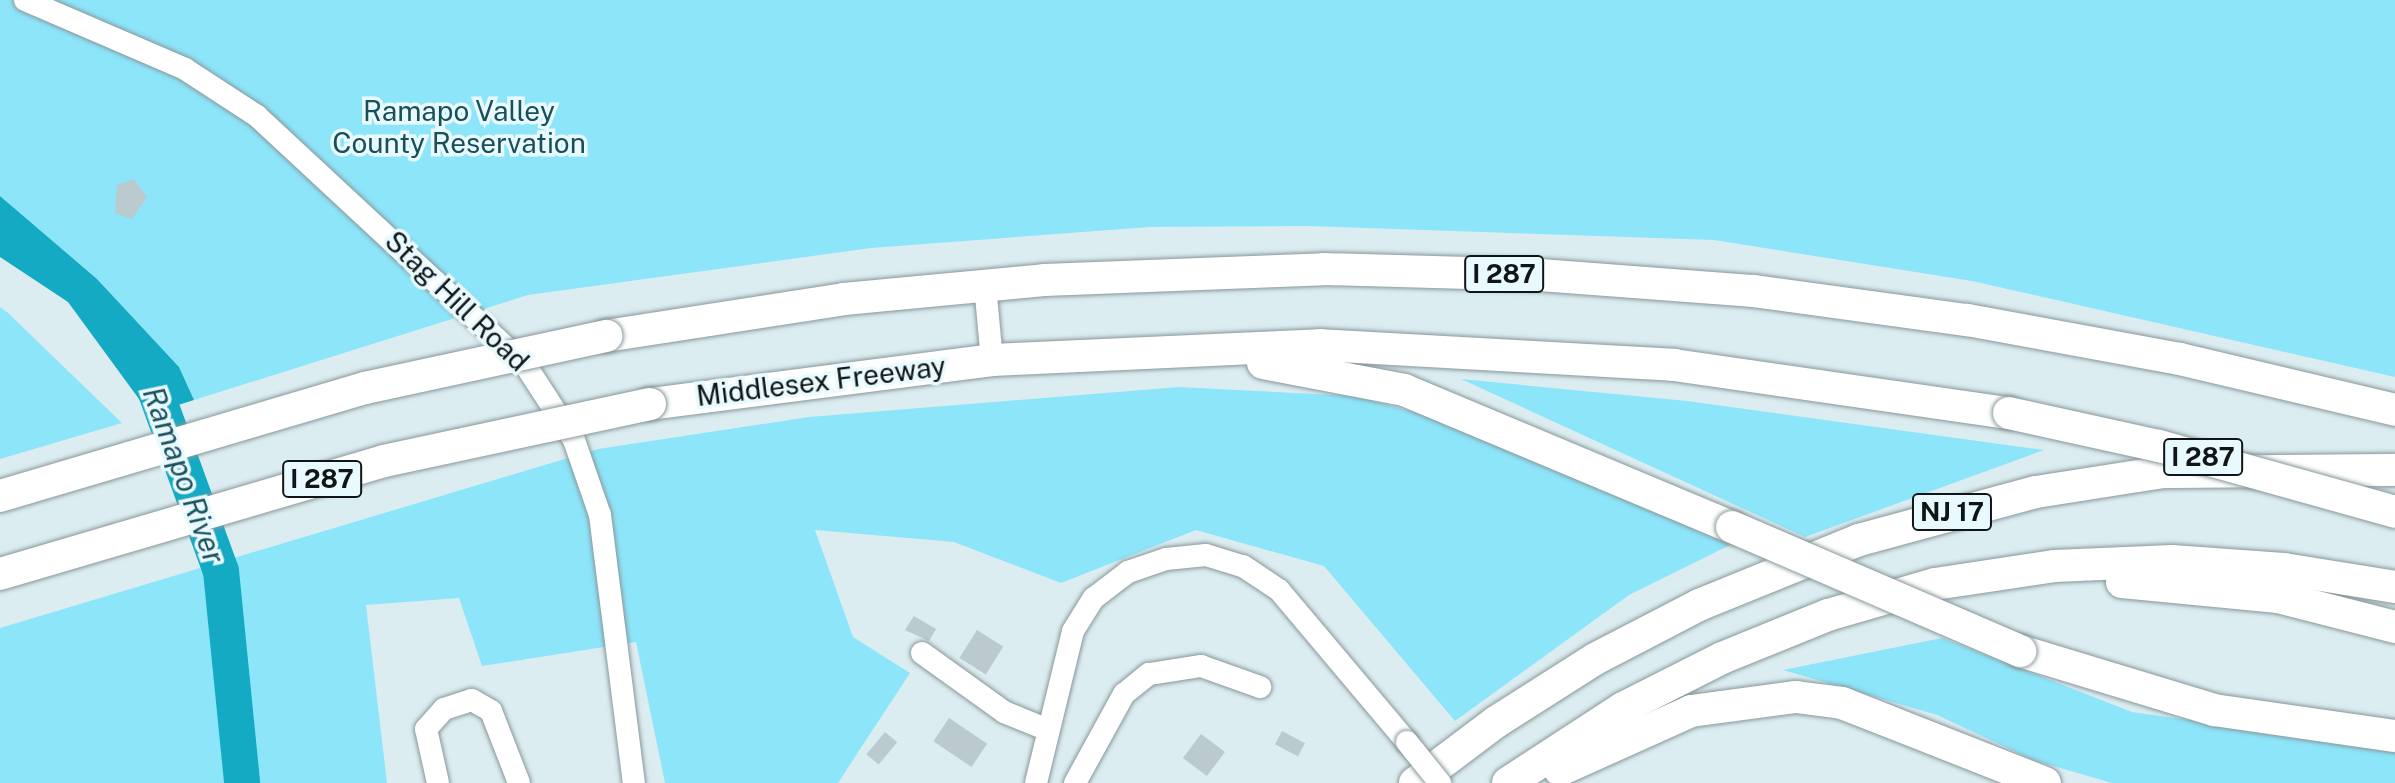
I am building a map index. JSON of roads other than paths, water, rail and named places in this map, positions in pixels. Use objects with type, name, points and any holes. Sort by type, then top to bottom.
[{"type":"highway","name":"I 287","points":[[0,496],[365,388],[606,336],[985,285],[1324,269],[1680,284],[2057,335],[2395,410]]},
{"type":"highway","name":"I 287","points":[[992,360],[1248,345],[1483,351],[1760,374],[2009,413],[2159,446],[2395,512]]},
{"type":"highway","name":"Middlesex Freeway","points":[[0,574],[384,461],[650,404],[992,360]]},
{"type":"highway","points":[[992,360],[1263,363],[1348,375],[1438,402],[2020,651],[2214,710],[2395,736]]},
{"type":"highway","name":"NJ 17","points":[[1415,783],[1542,690],[1636,637],[1859,540],[2036,492],[2163,472],[2395,470]]},
{"type":"highway","name":"NJ 17","points":[[1508,783],[1636,701],[1776,635],[1935,584],[2054,566],[2228,563],[2395,587]]},
{"type":"highway","points":[[1776,635],[1980,592],[2111,582],[2251,593],[2395,627]]},
{"type":"highway","points":[[1536,783],[1659,722],[1718,704],[1773,696],[1842,703],[2045,783]]},
{"type":"street","name":"Stag Hill Road","points":[[25,0],[170,61],[257,116],[526,366],[574,440],[600,515],[634,783]]},
{"type":"street","points":[[985,285],[992,360]]},
{"type":"street","points":[[1036,783],[1073,631],[1094,598],[1128,572],[1206,555],[1243,566],[1297,605],[1440,783]]},
{"type":"street","points":[[922,653],[1004,712],[1048,730]]},
{"type":"street","points":[[1075,783],[1124,694],[1149,674],[1201,666],[1260,687]]},
{"type":"street","points":[[438,783],[426,729],[444,709],[472,700],[491,711],[519,783]]},
{"type":"waterway","name":"Ramapo River","points":[[140,366],[151,379],[221,571],[242,783]]},
{"type":"park label","name":"Ramapo Valley County Reservation","points":[[459,127]]}]
